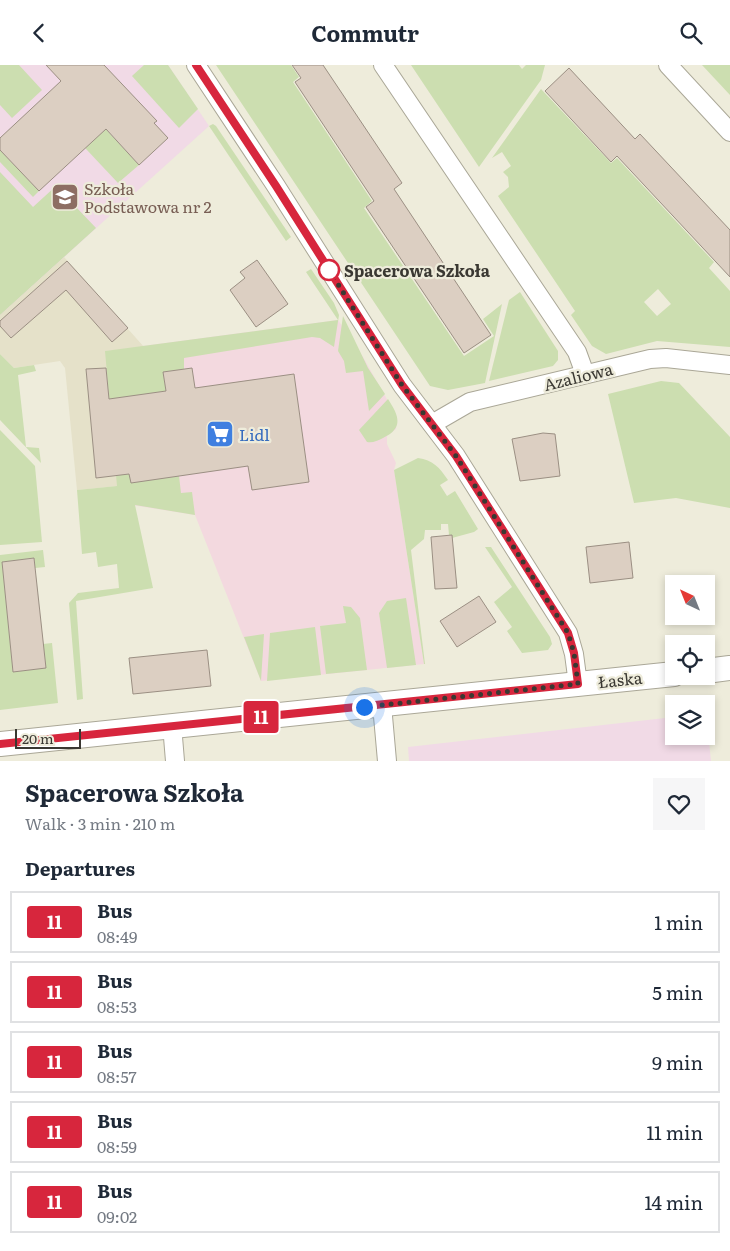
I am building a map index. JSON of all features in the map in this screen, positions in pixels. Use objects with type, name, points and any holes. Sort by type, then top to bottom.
[{"type":"street","points":[[196,65],[276,186],[402,385],[456,456],[568,633],[574,653],[578,684]]},
{"type":"street","points":[[383,65],[577,352],[585,375]]},
{"type":"street","points":[[668,65],[730,132]]},
{"type":"street","name":"Azaliowa","points":[[432,424],[470,402],[650,359],[666,358],[730,365]]},
{"type":"street","points":[[715,670],[730,668]]},
{"type":"street","name":"Łaska","points":[[0,744],[665,675]]},
{"type":"street","points":[[382,705],[387,761]]},
{"type":"street","points":[[172,725],[175,761]]},
{"type":"shaded area","name":"Szkoła Podstawowa nr 2","points":[[0,65],[168,65],[209,126],[0,315]]},
{"type":"shaded area","points":[[64,257],[144,347],[106,351],[118,486],[77,490],[65,368],[60,361],[14,368],[0,354],[0,315]]},
{"type":"shaded area","points":[[338,320],[363,357],[397,417],[396,429],[387,436],[387,444],[396,463],[394,470],[424,664],[261,681],[195,515],[119,503],[105,351]]},
{"type":"shaded area","points":[[665,718],[665,745],[709,745],[711,761],[409,761],[408,747]]},
{"type":"green space","points":[[0,65],[19,65],[42,90],[12,118],[0,105]]},
{"type":"green space","points":[[144,65],[168,65],[198,109],[179,128],[132,76]]},
{"type":"green space","points":[[216,65],[291,65],[299,77],[293,82],[372,201],[364,208],[464,356],[494,336],[483,319],[502,304],[485,383],[448,390],[430,386]]},
{"type":"green space","points":[[411,65],[519,65],[522,69],[526,65],[545,65],[541,80],[479,167]]},
{"type":"green space","points":[[702,65],[730,65],[730,95]]},
{"type":"green space","points":[[541,89],[611,163],[617,158],[714,262],[709,268],[730,291],[730,347],[657,341],[606,354],[592,346],[571,315],[575,311],[498,196],[509,187],[508,177],[503,172],[511,166],[502,152],[492,158]],"holes":[[[658,289],[671,304],[657,316],[644,302]]]},
{"type":"green space","points":[[91,113],[139,165],[118,183],[71,133]]},
{"type":"green space","points":[[213,124],[291,237],[286,241],[209,126]]},
{"type":"green space","points":[[0,150],[39,191],[33,197],[0,162]]},
{"type":"green space","points":[[0,172],[33,207],[56,186],[96,228],[0,315]]},
{"type":"green space","points":[[311,269],[334,303],[339,315],[334,347],[320,338],[312,337],[184,358],[184,369],[163,372],[166,391],[119,398],[131,482],[179,476],[181,493],[192,492],[195,515],[135,505],[153,588],[76,601],[83,699],[77,700],[69,603],[78,593],[119,588],[117,564],[98,567],[96,552],[82,554],[77,490],[117,486],[105,351],[338,320],[306,272]]},
{"type":"green space","points":[[520,292],[558,351],[558,360],[553,366],[489,381],[509,300]]},
{"type":"green space","points":[[343,316],[368,368],[385,394],[369,411],[363,371],[346,373],[344,361],[338,351]]},
{"type":"green space","points":[[0,354],[14,368],[34,365],[36,371],[18,375],[26,447],[39,448],[41,463],[0,420]]},
{"type":"green space","points":[[661,381],[679,383],[730,437],[730,508],[676,498],[634,503],[608,394]]},
{"type":"green space","points":[[388,399],[397,416],[397,426],[390,434],[383,438],[367,442],[359,430]]},
{"type":"green space","points":[[0,430],[35,466],[42,542],[0,545]]},
{"type":"green space","points":[[418,458],[432,462],[442,471],[448,480],[440,485],[447,496],[455,491],[478,529],[474,532],[452,538],[449,535],[448,524],[441,524],[441,530],[425,530],[424,539],[411,550],[425,664],[394,470]]},
{"type":"green space","points":[[485,547],[491,547],[550,637],[552,644],[548,650],[522,653],[507,631],[512,627],[494,602],[512,587]]},
{"type":"green space","points":[[43,550],[45,567],[35,568],[34,558],[2,562],[13,672],[45,668],[43,644],[52,643],[58,703],[0,710],[0,555]]},
{"type":"green space","points":[[406,598],[416,665],[387,668],[379,613],[387,601]]},
{"type":"green space","points":[[343,606],[351,607],[360,618],[367,670],[326,674],[320,626],[346,623]]},
{"type":"green space","points":[[315,627],[321,675],[267,681],[270,633]]},
{"type":"green space","points":[[264,634],[261,681],[244,637]]},
{"type":"building","points":[[46,65],[104,65],[157,121],[154,123],[168,138],[139,165],[106,129],[39,191],[0,150],[0,138],[61,81]]},
{"type":"building","points":[[292,65],[323,65],[402,183],[394,189],[491,335],[464,353],[366,207],[374,201],[295,82],[301,78]]},
{"type":"building","points":[[569,68],[635,139],[640,134],[730,230],[730,277],[617,156],[611,162],[545,91]]},
{"type":"building","points":[[257,260],[288,304],[256,327],[230,290],[245,278],[240,272]]},
{"type":"building","points":[[67,261],[128,328],[112,342],[66,290],[11,338],[0,326],[0,321]]},
{"type":"building","points":[[106,368],[109,399],[166,391],[163,372],[192,368],[195,388],[294,374],[309,482],[252,490],[248,466],[131,483],[129,474],[96,478],[86,369]]},
{"type":"building","points":[[543,433],[555,434],[560,476],[520,481],[512,439]]},
{"type":"building","points":[[452,535],[457,588],[435,589],[431,537]]},
{"type":"building","points":[[629,542],[633,578],[590,583],[586,547]]},
{"type":"building","points":[[34,558],[46,668],[13,672],[2,562]]},
{"type":"building","points":[[479,596],[496,622],[457,647],[440,621]]},
{"type":"building","points":[[207,650],[211,686],[133,694],[129,658]]},
{"type":"bus line","name":"11","points":[[0,744],[578,684],[574,653],[568,633],[456,456],[402,385],[276,186],[196,65]]},
{"type":"place","name":"Szkoła Podstawowa nr 2","points":[[65,197]]},
{"type":"place","name":"Spacerowa Szkoła","points":[[329,270]]},
{"type":"place","name":"Lidl","points":[[220,434]]},
{"type":"route","points":[[329,270],[402,385],[456,456],[568,633],[574,653],[578,684],[364,707]]}]
